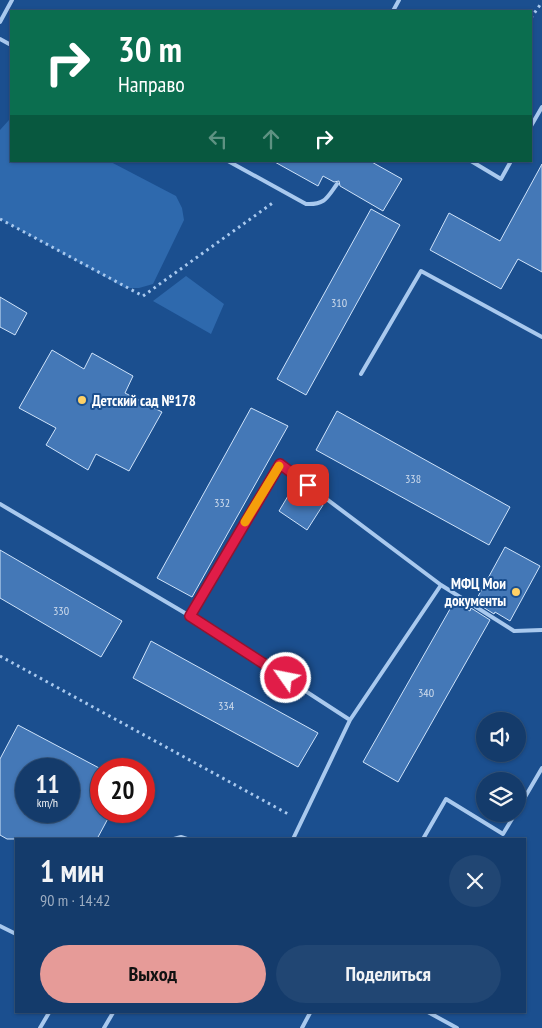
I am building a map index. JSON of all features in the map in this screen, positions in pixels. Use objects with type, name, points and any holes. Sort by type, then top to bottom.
[{"type":"lane","points":[[0,22],[12,0]]},
{"type":"lane","points":[[532,124],[542,107]]},
{"type":"lane","points":[[230,162],[306,204],[316,204],[324,200],[337,184]]},
{"type":"lane","points":[[473,162],[501,179],[510,162]]},
{"type":"lane","points":[[361,374],[421,271],[542,337]]},
{"type":"lane","points":[[190,616],[280,464],[441,585],[514,631],[542,630]]},
{"type":"lane","points":[[0,504],[190,616],[350,720]]},
{"type":"lane","points":[[293,838],[350,720],[441,585]]},
{"type":"lane","points":[[526,795],[542,768]]},
{"type":"lane","points":[[424,838],[446,799],[476,817]]},
{"type":"lane","points":[[483,822],[503,834],[510,822]]},
{"type":"lane","points":[[0,926],[15,934]]},
{"type":"lane","points":[[40,1028],[49,1013]]},
{"type":"lane","points":[[104,1028],[113,1013]]},
{"type":"lane","points":[[302,1028],[310,1013]]},
{"type":"lane","points":[[430,1013],[457,1028]]},
{"type":"path","points":[[532,17],[542,2]]},
{"type":"path","points":[[0,219],[144,296],[286,193]]},
{"type":"path","points":[[0,656],[301,822]]},
{"type":"shaded area","points":[[10,120],[10,162],[111,162],[176,196],[182,208],[184,220],[153,284],[139,288],[125,288],[0,219],[0,130]]},
{"type":"shaded area","points":[[186,276],[224,304],[211,334],[153,301]]},
{"type":"building","points":[[275,162],[372,162],[402,179],[383,211],[340,186],[339,181],[334,182],[323,176],[318,186]]},
{"type":"building","points":[[542,164],[542,272],[518,259],[501,289],[430,250],[449,213],[500,241]]},
{"type":"building","points":[[371,209],[400,225],[306,395],[277,379]]},
{"type":"building","points":[[0,297],[27,313],[15,335],[0,327]]},
{"type":"building","name":"Детский сад №178","points":[[52,350],[84,369],[92,353],[133,376],[125,393],[162,412],[129,471],[96,454],[88,470],[46,445],[56,428],[19,408]]},
{"type":"building","points":[[251,408],[288,426],[192,597],[157,578]]},
{"type":"building","points":[[337,411],[510,507],[489,545],[316,450]]},
{"type":"building","points":[[294,486],[323,505],[307,530],[279,511]]},
{"type":"building","points":[[505,547],[540,566],[510,621],[475,602]]},
{"type":"building","points":[[0,550],[122,621],[101,657],[0,598]]},
{"type":"building","points":[[454,602],[470,611],[471,608],[490,620],[398,782],[363,762]]},
{"type":"building","points":[[151,641],[318,733],[298,767],[133,678]]},
{"type":"building","points":[[18,725],[90,763],[90,823],[106,823],[98,838],[7,839],[0,835],[0,759]]},
{"type":"slow traffic","points":[[245,522],[279,466]]},
{"type":"place","name":"Детский сад №178","points":[[82,400]]},
{"type":"place","name":"МФЦ Мои документы","points":[[516,592]]},
{"type":"route","points":[[286,678],[190,616],[280,464],[308,485]]}]
